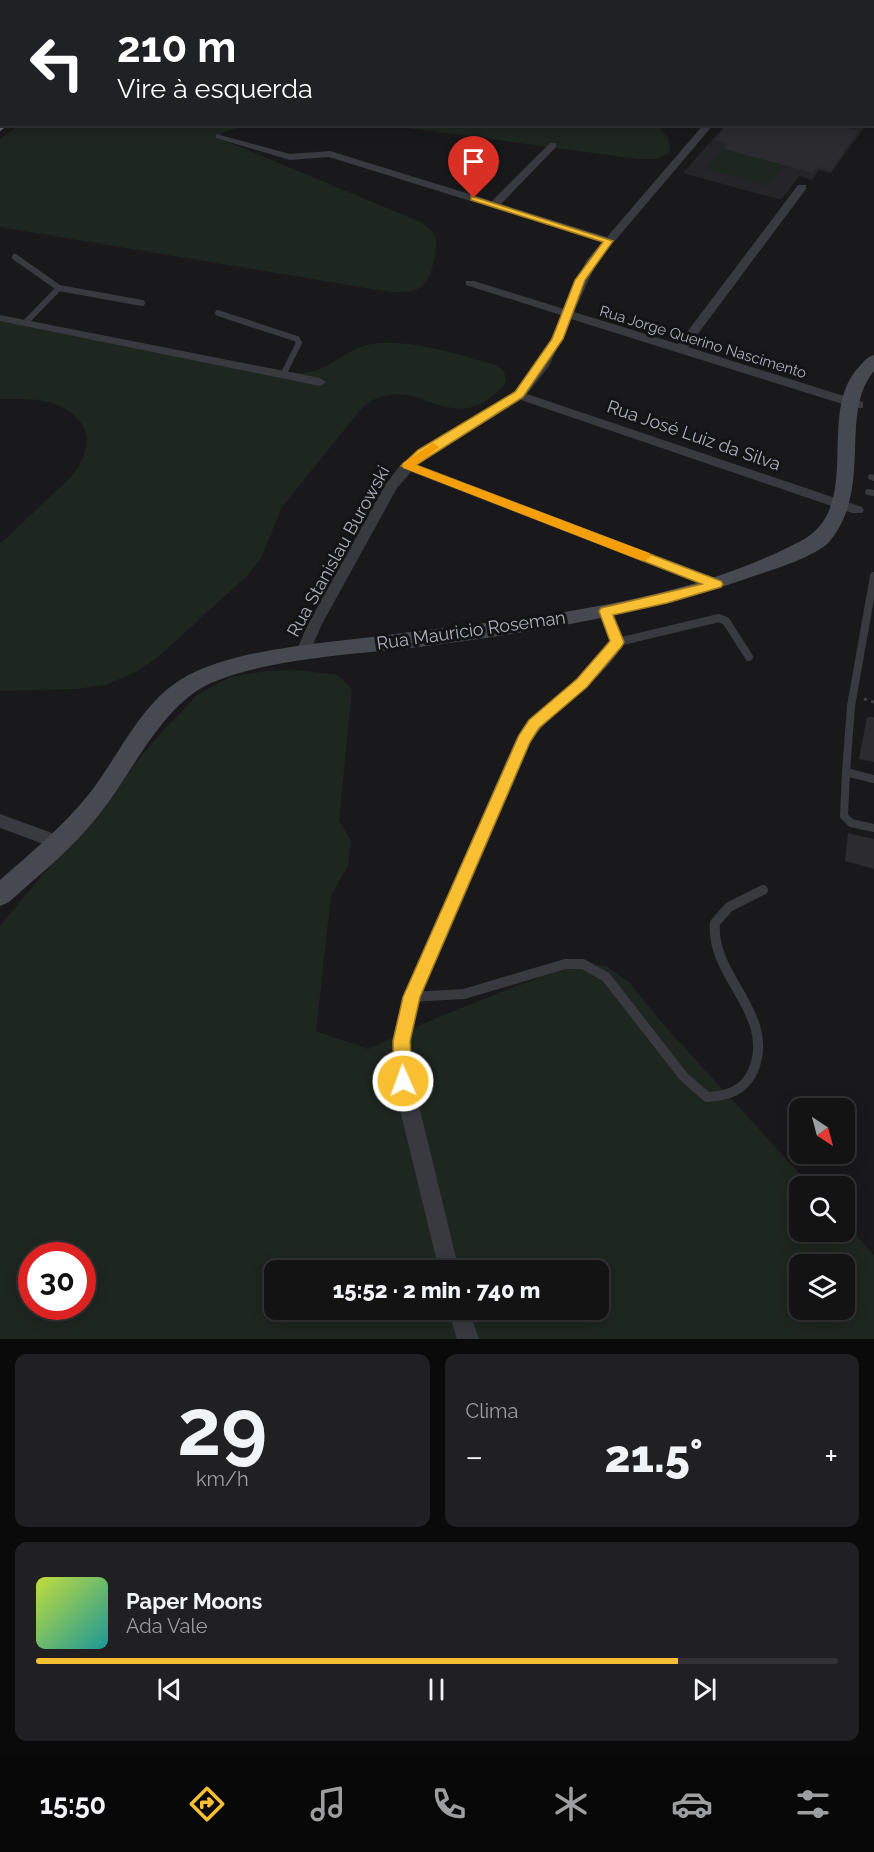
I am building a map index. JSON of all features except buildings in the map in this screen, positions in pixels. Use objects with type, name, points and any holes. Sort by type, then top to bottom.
[{"type":"main road","name":"Rua Mauricio Roseman","points":[[0,895],[96,802],[166,706],[187,686],[214,673],[302,654],[606,611],[667,599],[716,584],[821,539],[857,510],[871,473],[856,386],[864,369],[874,360]]},
{"type":"street","name":"Rua Stanislau Burowski","points":[[302,654],[392,485],[407,466],[422,453],[519,395],[553,347],[568,316],[580,280],[609,241],[708,126]]},
{"type":"street","points":[[219,136],[290,157],[330,154],[609,241]]},
{"type":"street","points":[[495,204],[553,145]]},
{"type":"street","points":[[680,350],[802,187]]},
{"type":"street","name":"Rua Jorge Querino Nascimento","points":[[470,283],[568,316],[859,405]]},
{"type":"street","points":[[0,318],[320,382]]},
{"type":"street","name":"Rua José Luiz da Silva","points":[[519,395],[857,510]]},
{"type":"street","points":[[407,466],[716,584]]},
{"type":"street","points":[[447,1260],[403,1081],[401,1041],[412,997],[524,740],[534,724],[582,683],[618,642],[606,611]]},
{"type":"street","points":[[0,821],[57,842]]},
{"type":"street","points":[[462,1320],[468,1339]]},
{"type":"lane","points":[[15,257],[59,288],[142,303]]},
{"type":"lane","points":[[25,323],[59,288]]},
{"type":"lane","points":[[218,313],[297,339],[299,343],[283,375]]},
{"type":"lane","points":[[874,576],[851,706],[844,816],[851,823],[874,828]]},
{"type":"lane","points":[[618,642],[719,618],[726,621],[749,657]]},
{"type":"lane","points":[[846,772],[874,779]]},
{"type":"lane","points":[[412,997],[464,994],[565,964],[583,963],[606,977],[684,1077],[707,1097],[726,1097],[744,1088],[755,1067],[758,1033],[716,944],[713,926],[719,913],[763,890]]},
{"type":"shaded area","points":[[18,126],[244,126],[221,133],[221,139],[423,223],[433,233],[436,242],[432,270],[426,282],[419,288],[407,292],[390,292],[0,227],[0,139]]},
{"type":"shaded area","points":[[393,126],[658,126],[668,138],[669,153],[656,159],[638,159]]},
{"type":"shaded area","points":[[724,126],[865,126],[831,173],[819,170],[812,180],[799,176],[781,200],[683,173]]},
{"type":"shaded area","points":[[724,149],[784,165],[767,186],[706,169]]},
{"type":"shaded area","points":[[0,321],[296,373],[318,370],[364,346],[378,343],[412,345],[496,365],[504,371],[506,382],[486,401],[468,408],[451,408],[400,394],[381,397],[362,408],[282,507],[261,558],[248,575],[158,657],[136,672],[105,685],[76,689],[0,691],[0,544],[71,477],[83,457],[86,438],[79,421],[60,406],[39,400],[0,399]]},
{"type":"shaded area","points":[[296,670],[338,675],[352,689],[339,821],[351,840],[348,866],[331,895],[316,1031],[368,1049],[439,1017],[560,969],[583,963],[606,966],[629,982],[662,1023],[802,1176],[789,1176],[789,1242],[855,1242],[855,1234],[874,1255],[874,1339],[0,1339],[0,926],[159,735],[197,695],[230,677],[266,671]]},
{"type":"slow traffic","points":[[433,447],[407,466],[645,557]]},
{"type":"route","points":[[403,1081],[401,1041],[412,997],[524,740],[534,724],[582,683],[618,642],[606,611],[667,599],[716,584],[407,466],[422,453],[495,412],[519,395],[532,380],[558,339],[580,280],[609,241],[474,198]]}]
